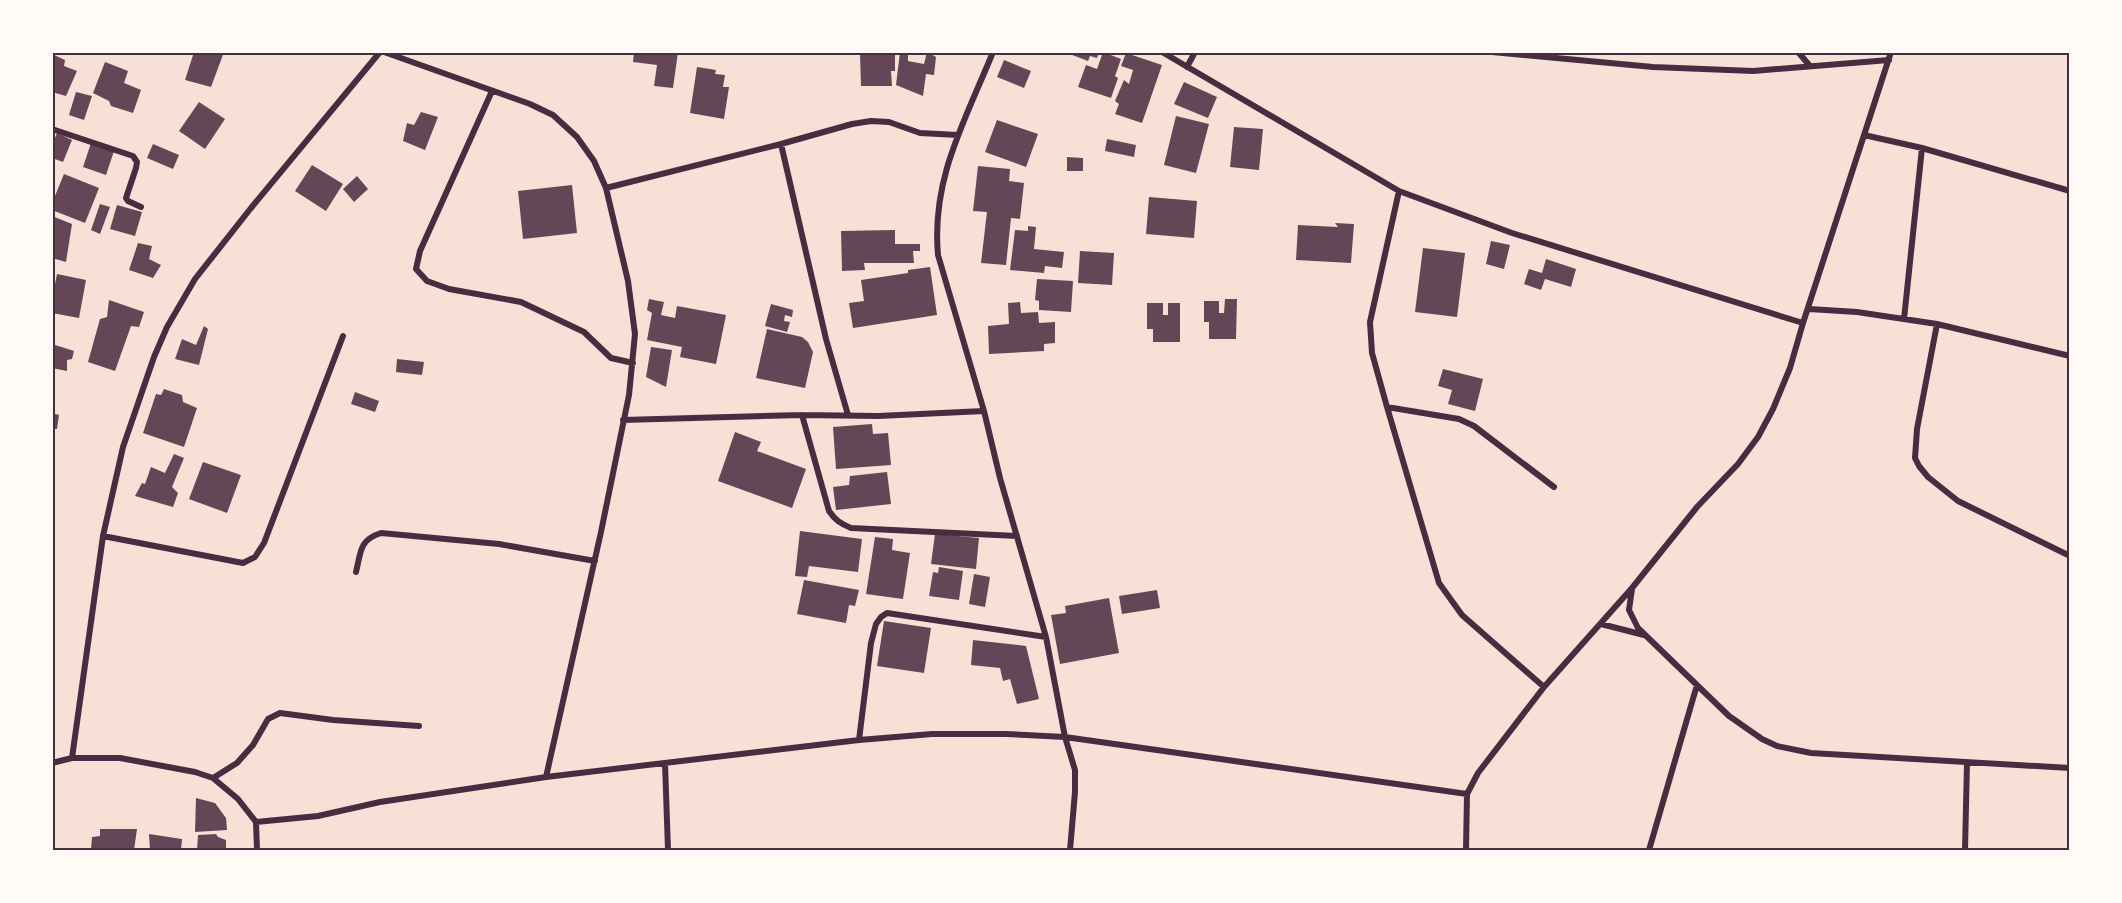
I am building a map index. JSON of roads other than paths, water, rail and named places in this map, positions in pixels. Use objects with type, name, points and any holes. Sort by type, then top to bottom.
[{"type":"street","points":[[72,759],[103,536],[123,447],[154,357],[179,303],[195,279],[251,207],[382,52],[530,104],[553,115],[577,137],[594,161],[606,188],[628,282],[635,334],[629,395],[595,561],[546,777]]},
{"type":"street","points":[[993,52],[958,135],[942,183],[937,207],[938,255],[984,411],[1000,478],[1046,637],[1065,737],[1075,770],[1076,792],[1070,850]]},
{"type":"street","points":[[1162,52],[1399,191],[1512,233],[1803,323]]},
{"type":"street","points":[[1187,67],[1196,52]]},
{"type":"street","points":[[1466,850],[1467,794],[1478,773],[1544,687],[1632,588],[1697,507],[1738,464],[1758,437],[1773,409],[1790,368],[1890,56],[1753,71],[1653,68],[1492,52]]},
{"type":"street","points":[[1797,52],[1810,66]]},
{"type":"street","points":[[492,91],[420,251],[416,269],[427,281],[449,289],[521,302],[584,332],[611,358],[633,363]]},
{"type":"street","points":[[606,188],[781,144],[825,130],[871,121],[889,122],[920,133],[958,135]]},
{"type":"street","points":[[52,129],[133,156],[137,162],[136,168],[126,198],[141,207]]},
{"type":"street","points":[[1864,135],[1922,148],[2070,191]]},
{"type":"street","points":[[781,144],[826,339],[848,415]]},
{"type":"street","points":[[1904,320],[1922,148]]},
{"type":"street","points":[[1399,191],[1370,322],[1372,353],[1387,407],[1439,583],[1462,615],[1544,687]]},
{"type":"street","points":[[1809,309],[1857,312],[1937,324],[2070,356]]},
{"type":"street","points":[[1937,324],[1917,429],[1915,458],[1919,466],[1928,477],[1958,501],[2070,556]]},
{"type":"street","points":[[103,536],[243,563],[255,557],[264,543],[343,336]]},
{"type":"street","points":[[1387,407],[1459,419],[1474,426],[1554,487]]},
{"type":"street","points":[[623,420],[802,415],[878,416],[984,411]]},
{"type":"street","points":[[802,415],[830,511],[835,520],[843,525],[851,528],[1017,536]]},
{"type":"street","points":[[356,572],[366,539],[381,533],[500,544],[595,561]]},
{"type":"street","points":[[1632,588],[1629,610],[1638,628],[1728,716],[1762,739],[1777,746],[1811,753],[2070,768]]},
{"type":"street","points":[[859,740],[871,643],[876,624],[881,617],[887,614],[1046,637]]},
{"type":"street","points":[[1601,624],[1645,635]]},
{"type":"street","points":[[1649,850],[1697,685]]},
{"type":"street","points":[[213,778],[237,763],[253,745],[268,719],[280,713],[333,720],[419,726]]},
{"type":"street","points":[[256,822],[318,816],[380,802],[546,777],[859,740],[932,734],[1065,737],[1467,794]]},
{"type":"street","points":[[52,763],[72,759],[120,758],[195,772],[213,778],[238,799],[256,822],[258,850]]},
{"type":"street","points":[[665,763],[668,850]]},
{"type":"street","points":[[1965,850],[1966,763]]}]
